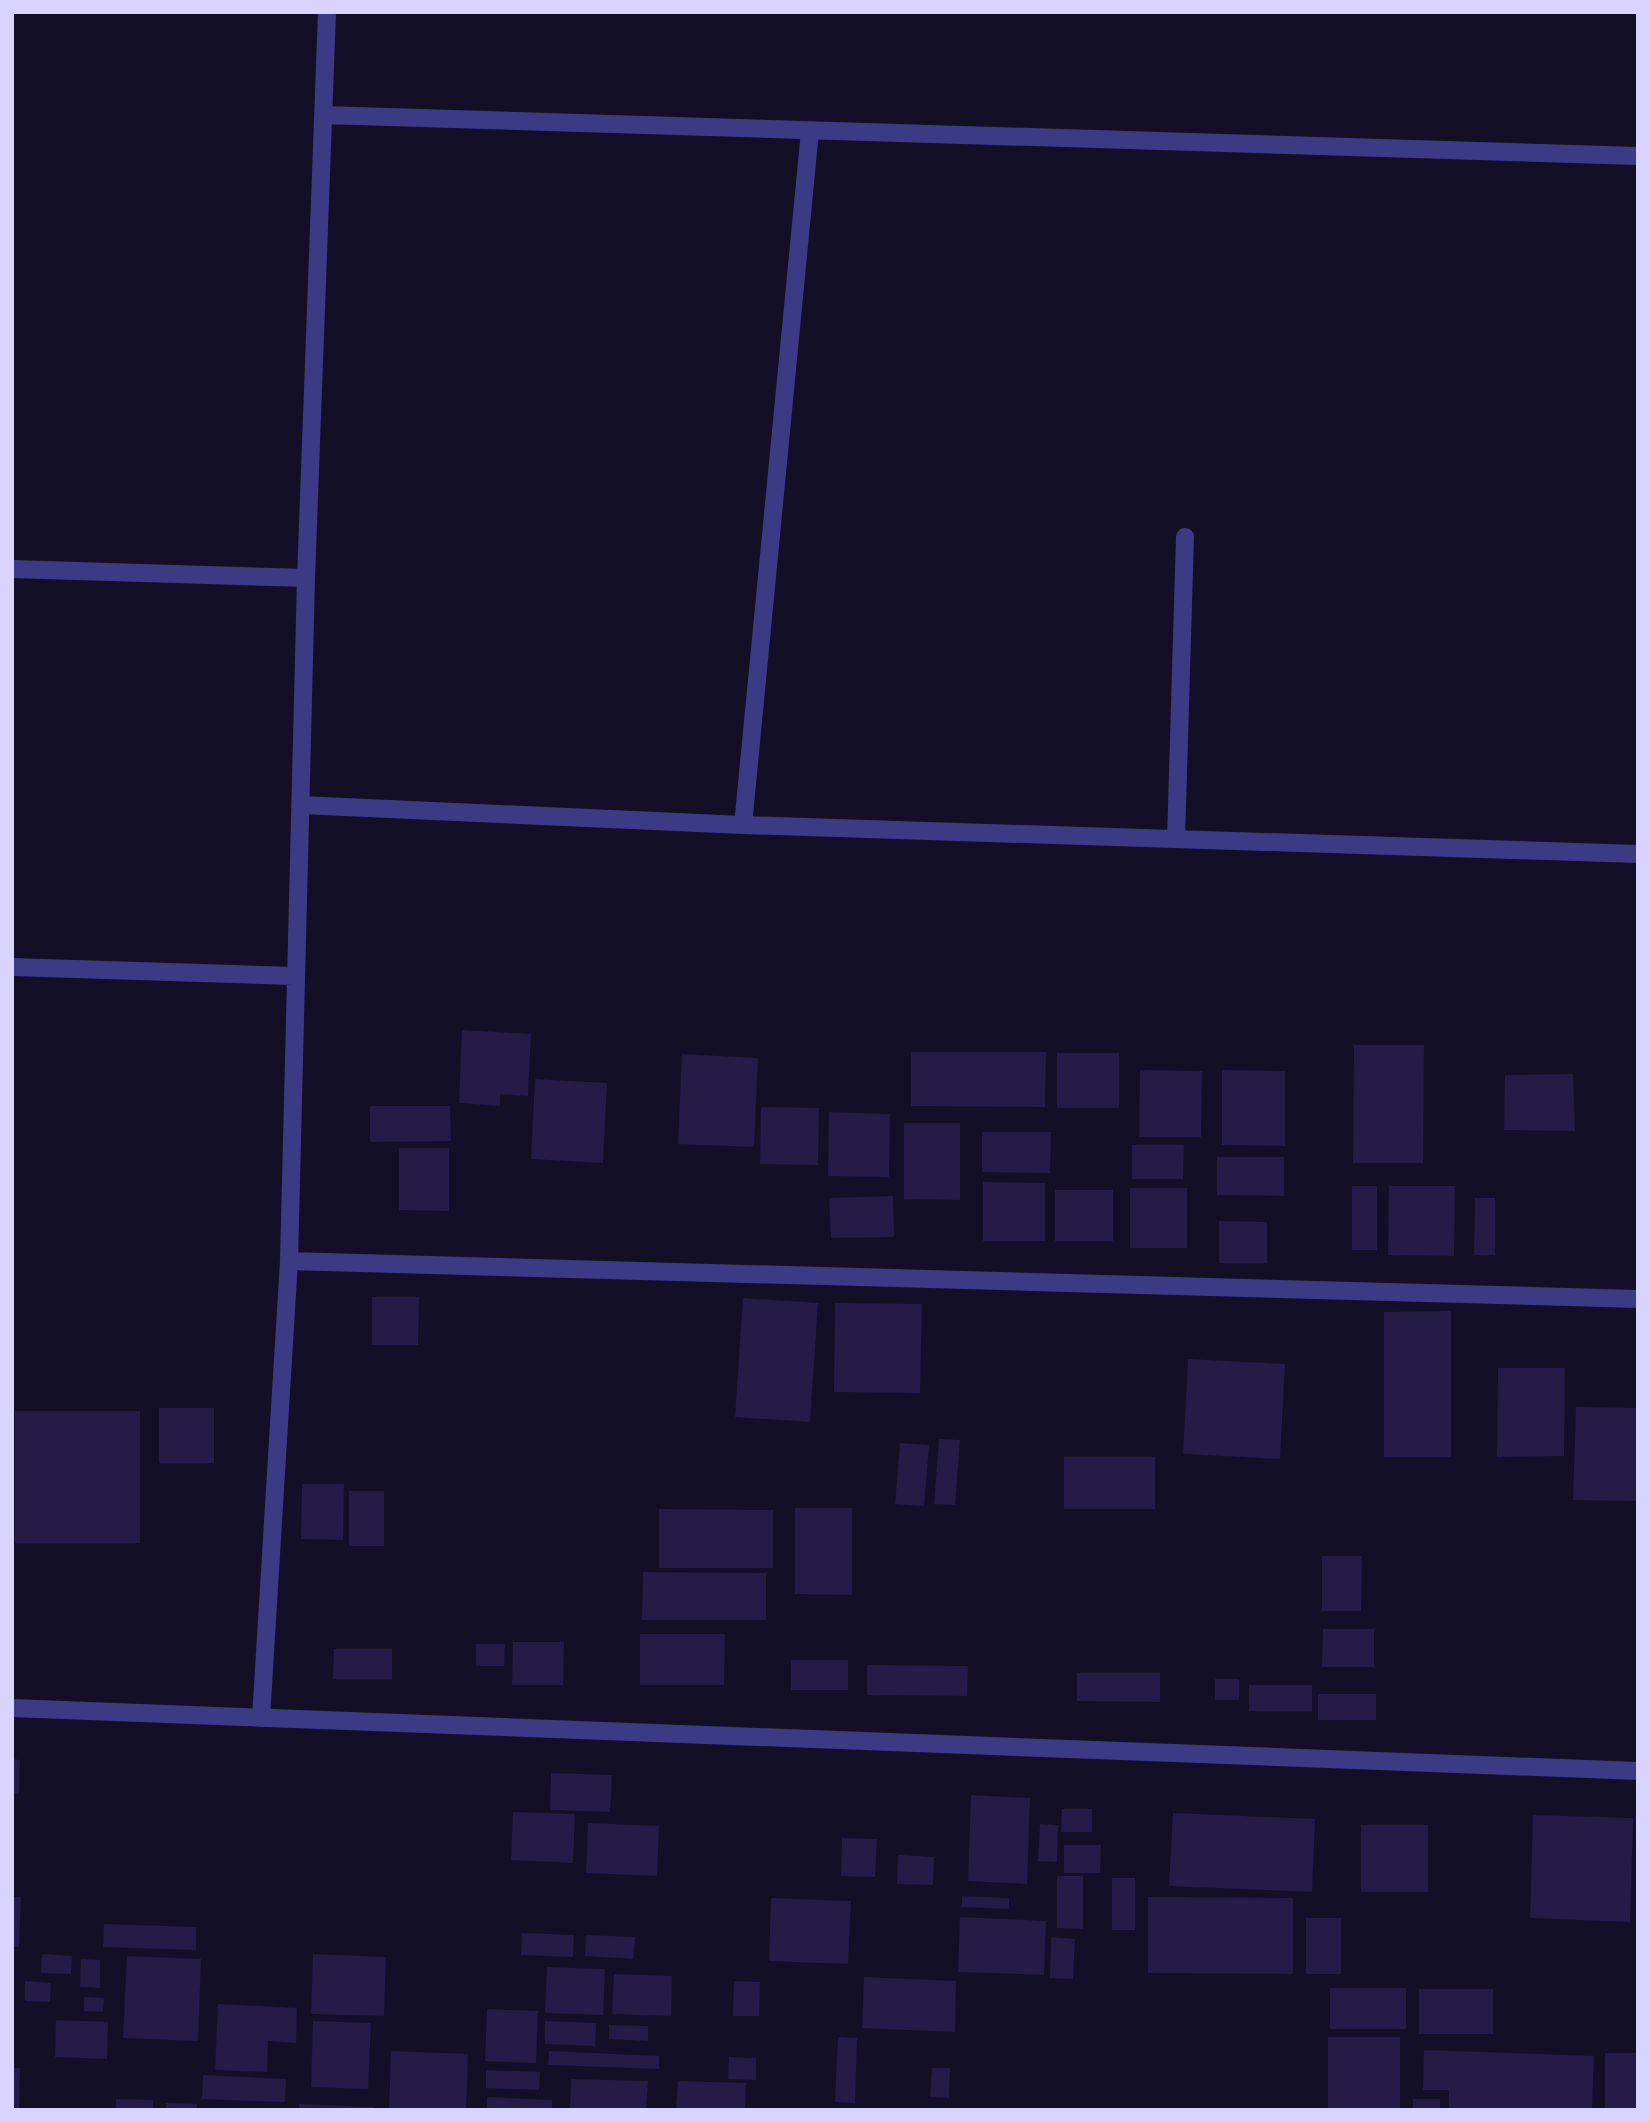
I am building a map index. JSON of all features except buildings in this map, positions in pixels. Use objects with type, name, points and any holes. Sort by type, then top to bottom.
[{"type":"street","points":[[261,1718],[289,1261],[306,578],[327,12]]},
{"type":"street","points":[[324,115],[1638,156]]},
{"type":"street","points":[[743,825],[810,131]]},
{"type":"street","points":[[1176,839],[1185,537]]},
{"type":"street","points":[[12,569],[306,578]]},
{"type":"street","points":[[301,805],[743,825],[1638,853]]},
{"type":"street","points":[[12,967],[294,976]]},
{"type":"street","points":[[289,1261],[1638,1299]]},
{"type":"street","points":[[12,1708],[1638,1771]]}]
